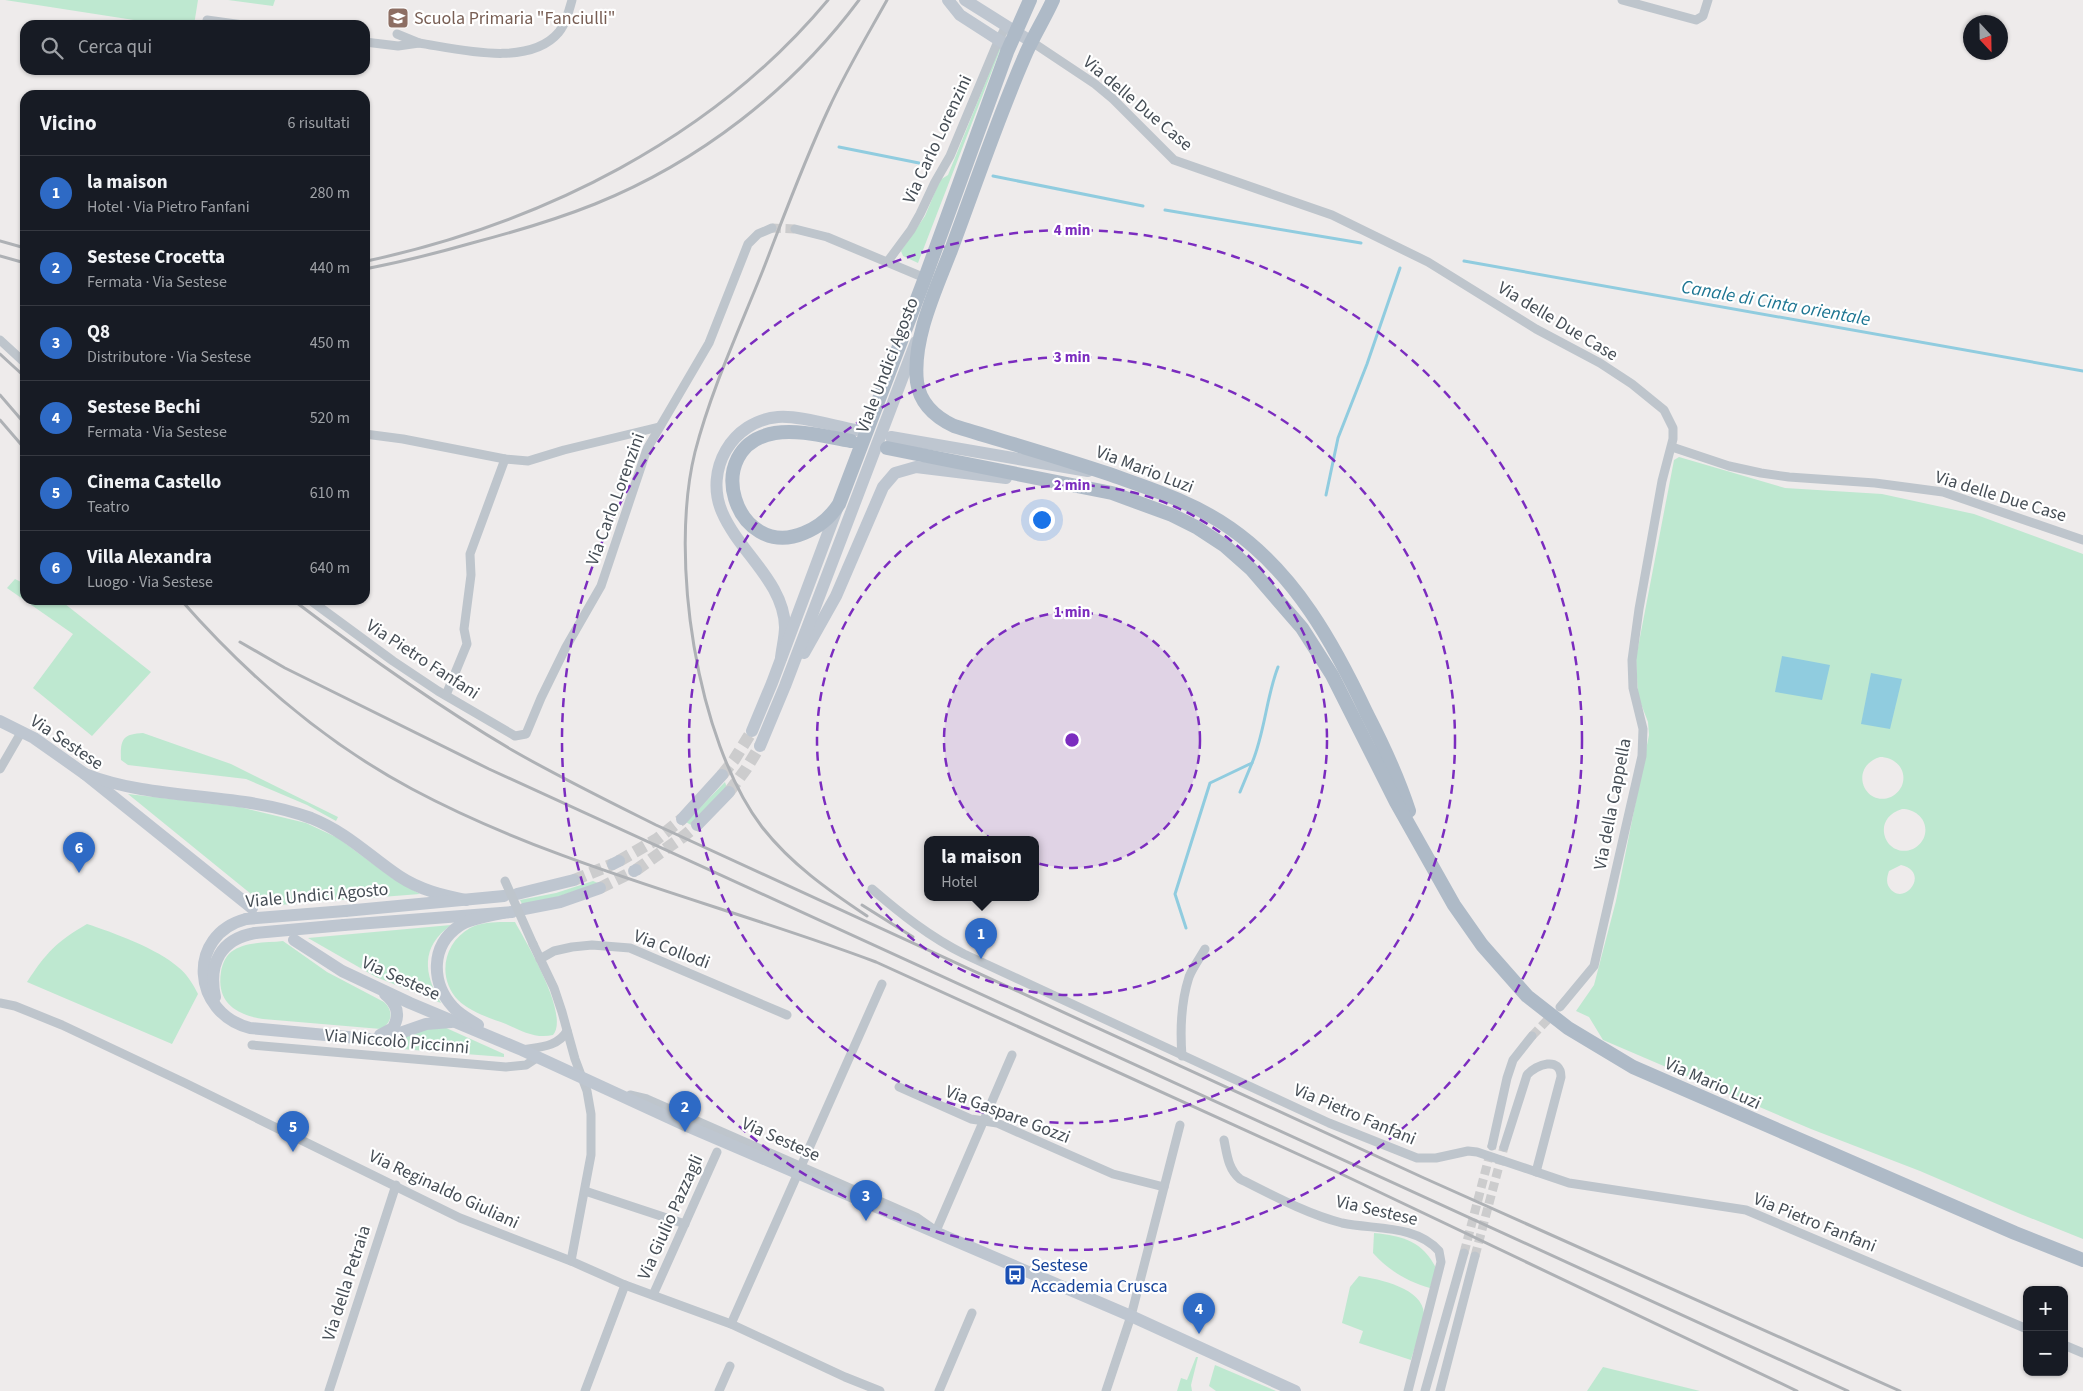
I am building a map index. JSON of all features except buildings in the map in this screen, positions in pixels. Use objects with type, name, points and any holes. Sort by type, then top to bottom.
[{"type":"main road","points":[[948,0],[960,15],[999,40],[1006,46],[1008,52]]},
{"type":"main road","points":[[965,0],[1032,42]]},
{"type":"main road","name":"Viale Undici Agosto","points":[[752,730],[925,278],[1008,52],[1011,29],[1030,0]]},
{"type":"main road","name":"Viale Undici Agosto","points":[[760,746],[786,686],[1021,66],[1053,0]]},
{"type":"main road","name":"Via Mario Luzi","points":[[927,314],[918,353],[917,382],[923,400],[937,416],[954,426],[1167,494],[1230,528],[1260,552],[1289,583],[1317,620],[1348,674],[1394,770],[1420,842]]},
{"type":"main road","points":[[781,658],[785,627],[782,614],[770,584],[730,529],[722,512],[716,483],[719,464],[724,452],[735,437],[748,426],[768,419],[788,417],[853,435]]},
{"type":"main road","name":"Viale Undici Agosto","points":[[839,504],[832,514],[810,530],[789,537],[776,537],[756,529],[740,513],[732,493],[736,461],[753,442],[774,433],[853,435]]},
{"type":"main road","points":[[889,442],[1110,475]]},
{"type":"main road","name":"Via Mario Luzi","points":[[889,442],[1095,489],[1141,502],[1196,527],[1226,546],[1274,593],[1302,628],[1332,675],[1396,802],[1454,905],[1497,964],[1527,996],[1568,1028],[1598,1048],[1633,1067],[2015,1233],[2079,1257]]},
{"type":"main road","points":[[786,686],[828,612],[880,492],[896,473],[909,468],[931,468],[1095,489]]},
{"type":"main road","name":"Via Sestese","points":[[0,721],[48,746],[85,774],[249,914]]},
{"type":"main road","points":[[85,774],[118,785],[151,792],[210,797],[276,808],[310,818],[352,839],[399,876],[414,884],[440,895],[466,900]]},
{"type":"main road","points":[[682,819],[722,775]]},
{"type":"main road","points":[[697,825],[729,792]]},
{"type":"main road","points":[[517,894],[574,880]]},
{"type":"main road","name":"Viale Undici Agosto","points":[[506,1044],[455,1009],[443,994],[436,972],[437,958],[442,946],[455,930],[473,920],[560,902],[600,888]]},
{"type":"main road","name":"Viale Undici Agosto","points":[[458,1023],[426,1024],[380,1040],[250,1028],[231,1021],[216,1007],[208,995],[204,983],[204,964],[215,938],[225,928],[249,914],[345,911],[504,896]]},
{"type":"main road","name":"Viale Undici Agosto","points":[[216,1007],[213,975],[218,956],[232,940],[243,935],[344,924],[513,911]]},
{"type":"main road","name":"Via Sestese","points":[[294,940],[342,971],[372,986],[538,1057],[687,1126],[799,1169],[913,1223],[936,1231],[1132,1316],[1295,1391]]},
{"type":"main road","name":"Viale Undici Agosto","points":[[360,1038],[388,1033],[397,1020],[398,1012],[394,1003],[372,986]]},
{"type":"main road","name":"Via Sestese","points":[[1277,1383],[1299,1391]]},
{"type":"street","points":[[397,34],[419,43],[481,52],[507,53],[528,50],[541,45],[559,31],[564,23],[572,0]]},
{"type":"street","points":[[1622,0],[1696,20],[1703,16],[1708,0]]},
{"type":"street","name":"Via Carlo Lorenzini","points":[[888,260],[916,222],[950,156],[999,40],[1011,29]]},
{"type":"street","name":"Via delle Due Case","points":[[1032,42],[1095,84],[1113,99],[1174,160],[1332,215],[1436,266],[1536,329],[1600,363],[1632,384],[1664,410],[1673,428],[1672,447],[1729,466],[1761,473],[1789,477],[1875,483],[1943,492],[2083,540]]},
{"type":"street","points":[[370,43],[398,46],[419,43]]},
{"type":"street","name":"Via Carlo Lorenzini","points":[[523,735],[526,734],[531,725],[541,698],[558,664],[602,586],[647,450],[709,343],[748,244],[758,234],[772,228]]},
{"type":"street","points":[[795,230],[827,237],[888,260],[925,278]]},
{"type":"street","points":[[0,340],[20,358]]},
{"type":"street","points":[[370,435],[403,439],[505,459],[528,461],[564,450],[659,427]]},
{"type":"street","name":"Via della Cappella","points":[[1560,1007],[1594,966],[1642,756],[1644,738],[1633,688],[1632,660],[1639,609],[1662,481],[1672,447]]},
{"type":"street","points":[[446,695],[467,644],[464,629],[471,575],[470,554],[505,459]]},
{"type":"street","name":"Via Pietro Fanfani","points":[[317,605],[393,661],[446,695],[515,736],[523,735]]},
{"type":"street","points":[[0,769],[22,731]]},
{"type":"street","points":[[505,881],[557,995],[589,1102],[592,1150],[571,1261]]},
{"type":"street","name":"Via Pietro Fanfani","points":[[872,889],[906,918],[947,946],[1329,1123],[1416,1158],[1436,1158],[1468,1150],[1569,1184],[1746,1210],[2023,1327]]},
{"type":"street","name":"Via Collodi","points":[[540,958],[554,951],[572,947],[592,945],[630,948],[787,1015]]},
{"type":"street","points":[[1182,1056],[1180,1035],[1183,1003],[1190,975],[1205,949]]},
{"type":"street","points":[[731,1324],[882,984]]},
{"type":"street","name":"Via Reginaldo Giuliani","points":[[0,1003],[14,1006],[69,1029],[396,1185],[460,1218],[571,1261],[625,1285],[731,1324],[845,1377],[880,1391]]},
{"type":"street","points":[[522,1050],[552,1044],[562,1038],[568,1031]]},
{"type":"street","points":[[1492,1146],[1513,1060],[1532,1036]]},
{"type":"street","name":"Via Niccolò Piccinni","points":[[252,1045],[506,1067],[526,1065],[538,1057]]},
{"type":"street","points":[[936,1231],[1012,1055]]},
{"type":"street","points":[[1504,1147],[1527,1074],[1536,1066],[1553,1064],[1557,1067],[1560,1076],[1536,1172]]},
{"type":"street","name":"Via Gaspare Gozzi","points":[[899,1087],[971,1119],[996,1123],[1113,1174],[1164,1187]]},
{"type":"street","points":[[1106,1391],[1132,1316],[1180,1125]]},
{"type":"street","name":"Via Sestese","points":[[1224,1140],[1230,1166],[1240,1178],[1307,1210],[1342,1223],[1407,1232],[1418,1236],[1439,1251],[1440,1262],[1408,1391]]},
{"type":"street","name":"Via Giulio Pazzagli","points":[[653,1295],[718,1152]]},
{"type":"street","name":"Via della Petraia","points":[[329,1391],[396,1185]]},
{"type":"street","points":[[585,1191],[685,1224]]},
{"type":"street","points":[[1425,1391],[1464,1253]]},
{"type":"street","points":[[1440,1391],[1475,1256]]},
{"type":"street","points":[[586,1391],[625,1285]]},
{"type":"street","points":[[939,1391],[972,1313]]},
{"type":"street","points":[[2068,1347],[2083,1353]]},
{"type":"street","points":[[719,1391],[730,1366]]},
{"type":"green space","points":[[5,0],[198,0],[195,20],[134,20]]},
{"type":"green space","points":[[228,0],[275,0],[273,6]]},
{"type":"green space","points":[[1001,44],[918,263],[903,256],[901,251],[925,216],[940,180],[948,175]]},
{"type":"green space","points":[[1679,457],[1785,488],[1882,494],[1974,514],[2083,554],[2083,1239],[1920,1171],[1811,1129],[1603,1040],[1589,1017],[1576,1011],[1594,985],[1616,901],[1649,735],[1648,722],[1638,696],[1636,658],[1674,460]],"holes":[[[1880,757],[1885,757],[1898,764],[1903,777],[1902,784],[1897,793],[1891,797],[1881,799],[1873,797],[1867,792],[1863,785],[1862,777],[1864,769],[1870,762]],[[1902,809],[1907,809],[1916,813],[1922,819],[1925,834],[1922,841],[1913,849],[1903,851],[1895,849],[1889,844],[1885,837],[1884,829],[1886,821],[1892,814]],[[1901,865],[1910,869],[1914,874],[1915,881],[1912,887],[1907,892],[1895,893],[1887,883],[1889,871]]]},
{"type":"green space","points":[[15,579],[20,582],[20,597],[7,588]]},
{"type":"green space","points":[[31,605],[66,605],[151,672],[92,736],[33,688],[73,634]]},
{"type":"green space","points":[[143,733],[231,764],[338,817],[336,821],[307,805],[246,779],[128,765],[121,760],[122,742],[127,736]]},
{"type":"green space","points":[[725,782],[727,788],[691,825],[686,822]]},
{"type":"green space","points":[[128,794],[240,807],[306,823],[338,838],[392,878],[420,894],[266,906]]},
{"type":"green space","points":[[593,881],[598,883],[557,897],[522,904],[520,900],[556,893]]},
{"type":"green space","points":[[515,922],[536,961],[551,996],[556,1012],[557,1025],[553,1035],[529,1034],[474,1011],[458,1000],[447,982],[445,972],[446,961],[454,942],[461,934],[481,924]]},
{"type":"green space","points":[[87,924],[122,936],[159,954],[178,967],[190,979],[198,994],[172,1044],[27,982],[53,948]]},
{"type":"green space","points":[[451,925],[434,942],[428,961],[431,982],[441,1003],[376,977],[308,938]]},
{"type":"green space","points":[[283,941],[327,972],[384,1002],[390,1013],[388,1024],[381,1029],[263,1019],[237,1011],[230,1006],[225,999],[220,983],[222,967],[227,956],[243,946]]},
{"type":"green space","points":[[444,1027],[504,1054],[504,1057],[376,1047],[377,1044],[419,1029]]},
{"type":"green space","points":[[1374,1233],[1403,1238],[1418,1246],[1431,1259],[1436,1268],[1430,1288],[1399,1275],[1385,1265],[1373,1253]]},
{"type":"green space","points":[[1359,1276],[1399,1286],[1408,1291],[1422,1305],[1424,1318],[1411,1360],[1359,1343],[1363,1331],[1342,1323],[1350,1287]]},
{"type":"green space","points":[[1196,1357],[1198,1357],[1191,1385],[1192,1391],[1177,1391],[1181,1378],[1187,1380]]},
{"type":"green space","points":[[1215,1365],[1276,1391],[1216,1391],[1209,1386]]},
{"type":"green space","points":[[1603,1367],[1700,1391],[1587,1391]]},
{"type":"water","points":[[1782,656],[1830,665],[1822,700],[1775,692]]},
{"type":"water","points":[[1871,673],[1902,679],[1890,729],[1861,724]]},
{"type":"waterway","name":"Canale di Cinta orientale","points":[[839,147],[919,163]]},
{"type":"waterway","name":"Canale di Cinta orientale","points":[[993,176],[1143,206]]},
{"type":"waterway","name":"Canale di Cinta orientale","points":[[1165,210],[1361,243]]},
{"type":"waterway","name":"Canale di Cinta orientale","points":[[1464,261],[2083,371]]},
{"type":"waterway","points":[[1326,495],[1338,438],[1367,364],[1400,268]]},
{"type":"waterway","points":[[1186,928],[1175,894],[1210,783],[1252,763],[1278,667]]},
{"type":"waterway","points":[[1240,792],[1252,763]]},
{"type":"tunnel","points":[[772,228],[795,229]]},
{"type":"tunnel","points":[[722,775],[752,731]]},
{"type":"tunnel","points":[[729,792],[760,746]]},
{"type":"tunnel","points":[[619,861],[657,839],[682,819]]},
{"type":"tunnel","points":[[636,870],[697,825]]},
{"type":"tunnel","points":[[574,880],[613,864]]},
{"type":"tunnel","points":[[600,888],[634,871]]},
{"type":"tunnel","points":[[1532,1036],[1554,1013]]},
{"type":"tunnel","points":[[1464,1253],[1492,1146]]},
{"type":"tunnel","points":[[1475,1256],[1504,1147]]},
{"type":"railway","points":[[370,260],[432,245],[497,224],[559,198],[620,168],[677,134],[732,94],[782,50],[828,0]]},
{"type":"railway","points":[[370,268],[503,235],[550,220],[595,204],[671,167],[707,145],[773,93],[833,33],[859,0]]},
{"type":"railway","points":[[867,916],[824,886],[785,853],[762,827],[739,790],[720,746],[705,698],[694,646],[687,594],[685,543],[688,495],[695,452],[717,383],[820,128],[842,81],[887,0]]},
{"type":"railway","points":[[0,241],[20,247]]},
{"type":"railway","points":[[0,256],[20,262]]},
{"type":"railway","points":[[0,354],[20,372]]},
{"type":"railway","points":[[0,395],[20,418]]},
{"type":"railway","points":[[0,420],[20,443]]},
{"type":"railway","points":[[185,605],[233,655],[288,705],[348,750],[412,789],[524,841],[582,863],[876,962],[1335,1171],[1797,1391]]},
{"type":"railway","points":[[300,605],[400,678],[484,733],[548,770],[656,825],[1424,1178],[1900,1391]]},
{"type":"railway","points":[[240,642],[285,668],[489,769],[1848,1391]]},
{"type":"railway","points":[[862,905],[913,937]]},
{"type":"place","name":"Scuola Primaria \"Fanciulli\"","points":[[398,18]]},
{"type":"place","name":"Villa Alexandra","points":[[79,873]]},
{"type":"place","name":"la maison","points":[[981,959]]},
{"type":"place","name":"Sestese Crocetta","points":[[685,1132]]},
{"type":"place","name":"Cinema Castello","points":[[293,1152]]},
{"type":"place","name":"Q8","points":[[866,1221]]},
{"type":"place","name":"Sestese Accademia Crusca","points":[[1015,1275]]},
{"type":"place","name":"Sestese Bechi","points":[[1199,1334]]}]
